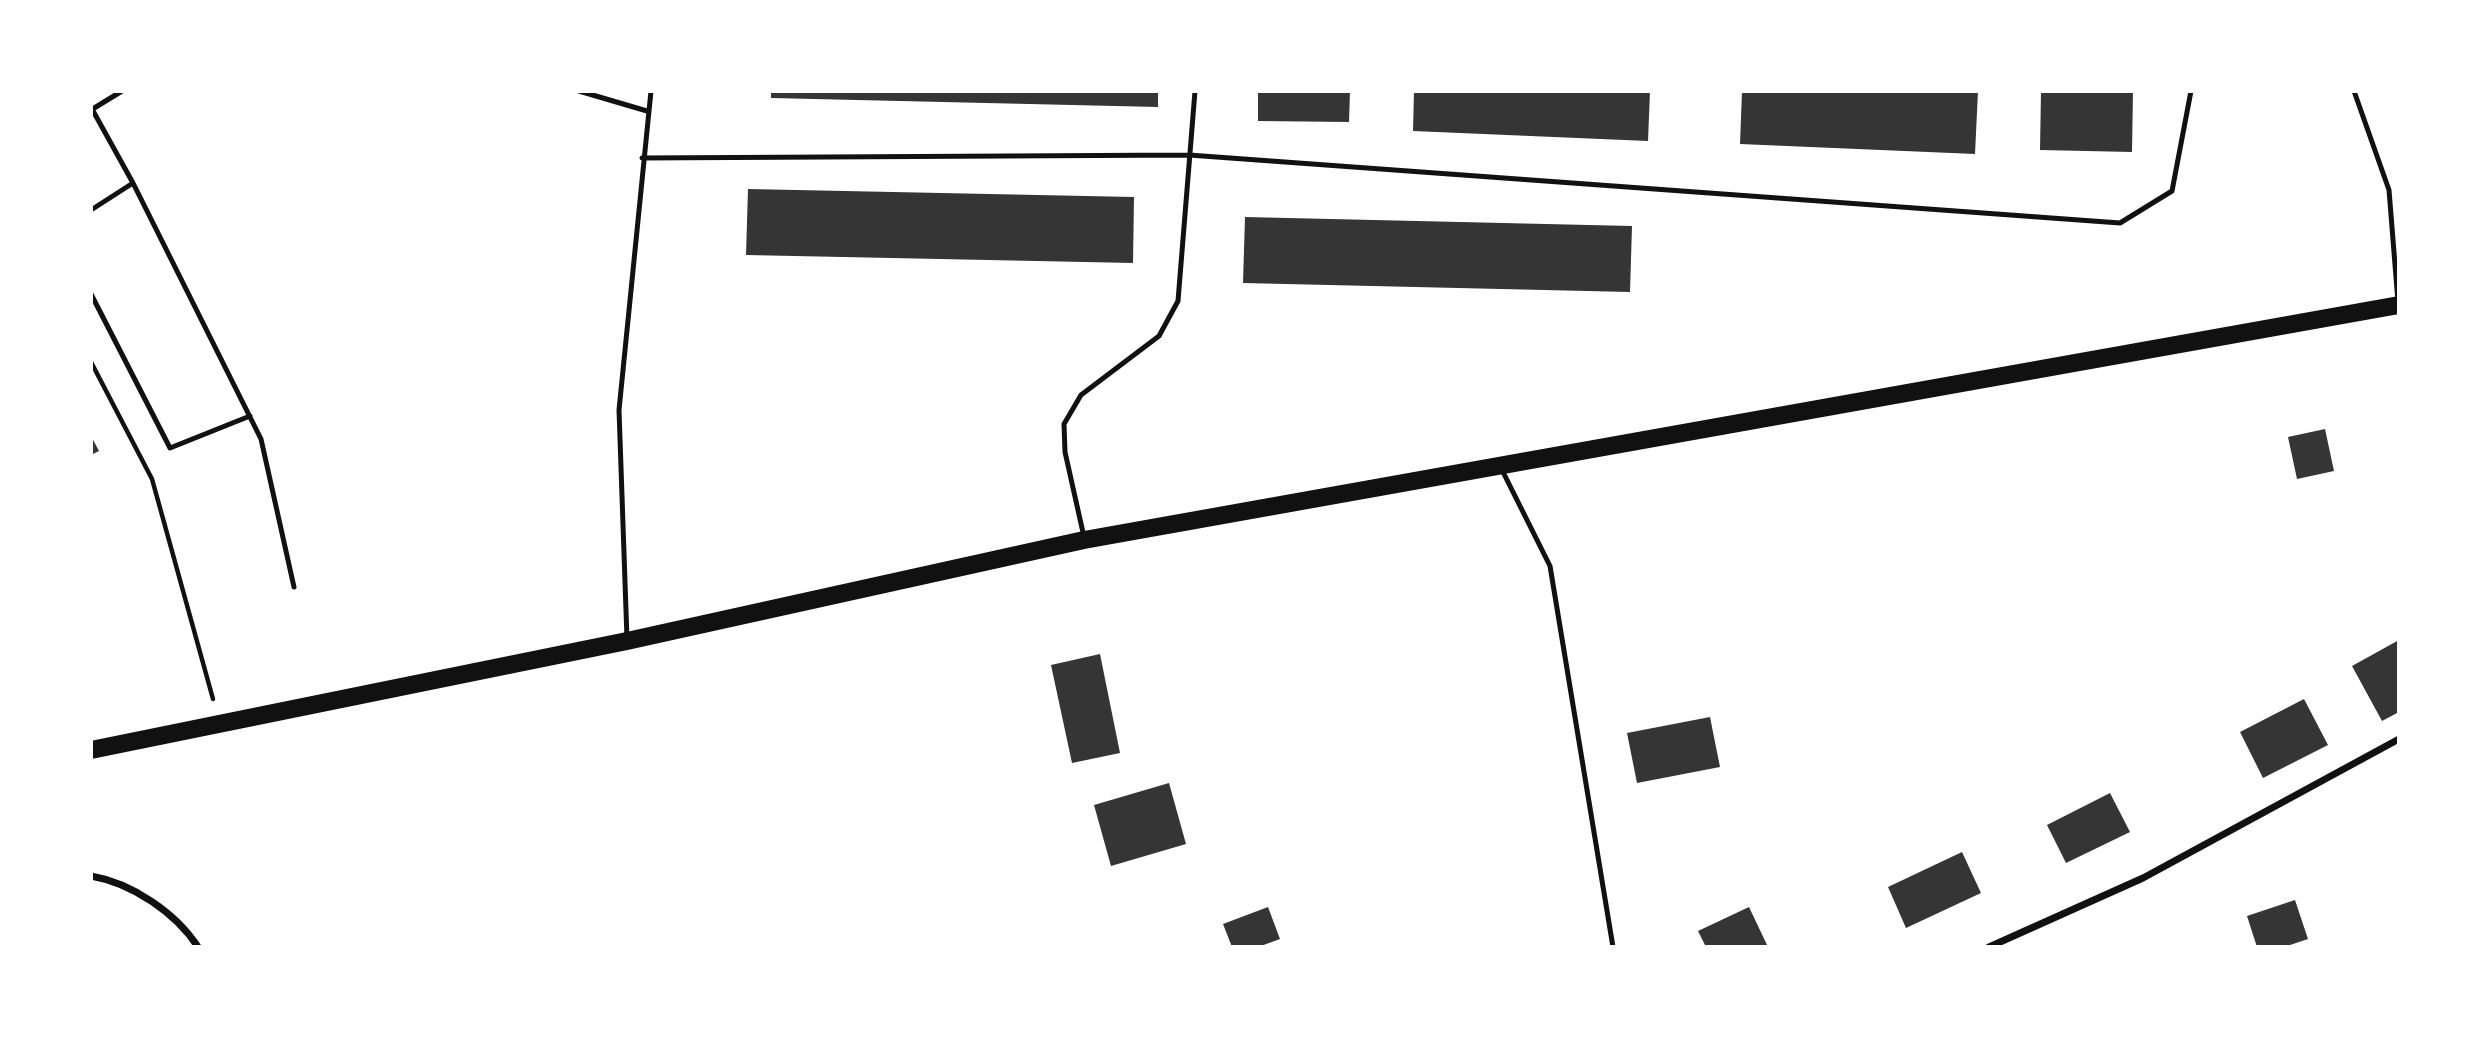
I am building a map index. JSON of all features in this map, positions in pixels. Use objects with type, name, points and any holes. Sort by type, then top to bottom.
[{"type":"main road","points":[[91,750],[627,642],[1084,540],[2399,305]]},
{"type":"street","points":[[1989,947],[2143,878],[2399,739]]},
{"type":"street","points":[[91,876],[152,902],[186,929],[198,947]]},
{"type":"lane","points":[[122,91],[91,109],[133,183],[261,439],[294,587]]},
{"type":"lane","points":[[579,91],[647,111]]},
{"type":"lane","points":[[627,642],[619,410],[642,158],[651,91]]},
{"type":"lane","points":[[1084,540],[1065,452],[1064,424],[1081,395],[1159,336],[1178,301],[1195,91]]},
{"type":"lane","points":[[642,158],[1189,155],[2120,223],[2172,191],[2191,91]]},
{"type":"lane","points":[[2354,91],[2389,190],[2399,305]]},
{"type":"lane","points":[[91,210],[133,183]]},
{"type":"lane","points":[[91,294],[170,448],[250,416]]},
{"type":"lane","points":[[1499,464],[1550,566],[1613,947]]},
{"type":"path","points":[[91,362],[152,479],[219,723]]},
{"type":"building","points":[[771,91],[1158,91],[1158,107],[771,98]]},
{"type":"building","points":[[1258,91],[1350,91],[1349,122],[1258,121]]},
{"type":"building","points":[[1414,91],[1650,91],[1648,141],[1413,131]]},
{"type":"building","points":[[1742,91],[1978,91],[1975,154],[1740,144]]},
{"type":"building","points":[[2041,91],[2133,91],[2132,152],[2040,150]]},
{"type":"building","points":[[748,189],[1134,197],[1133,263],[746,255]]},
{"type":"building","points":[[1245,217],[1632,226],[1630,292],[1243,283]]},
{"type":"building","points":[[2325,429],[2334,471],[2297,479],[2288,437]]},
{"type":"building","points":[[91,436],[99,451],[91,455]]},
{"type":"building","points":[[2399,640],[2399,712],[2382,721],[2352,666]]},
{"type":"building","points":[[1100,654],[1120,753],[1072,763],[1051,665]]},
{"type":"building","points":[[2304,699],[2328,745],[2263,778],[2240,732]]},
{"type":"building","points":[[1710,717],[1720,767],[1637,783],[1627,733]]},
{"type":"building","points":[[1169,783],[1186,844],[1111,866],[1094,805]]},
{"type":"building","points":[[2110,793],[2130,832],[2066,863],[2047,825]]},
{"type":"building","points":[[1962,852],[1981,893],[1906,928],[1888,887]]},
{"type":"building","points":[[2295,900],[2308,939],[2284,947],[2257,947],[2247,916]]},
{"type":"building","points":[[1268,907],[1280,939],[1258,947],[1232,947],[1223,924]]},
{"type":"building","points":[[1749,907],[1768,947],[1706,947],[1698,931]]}]
